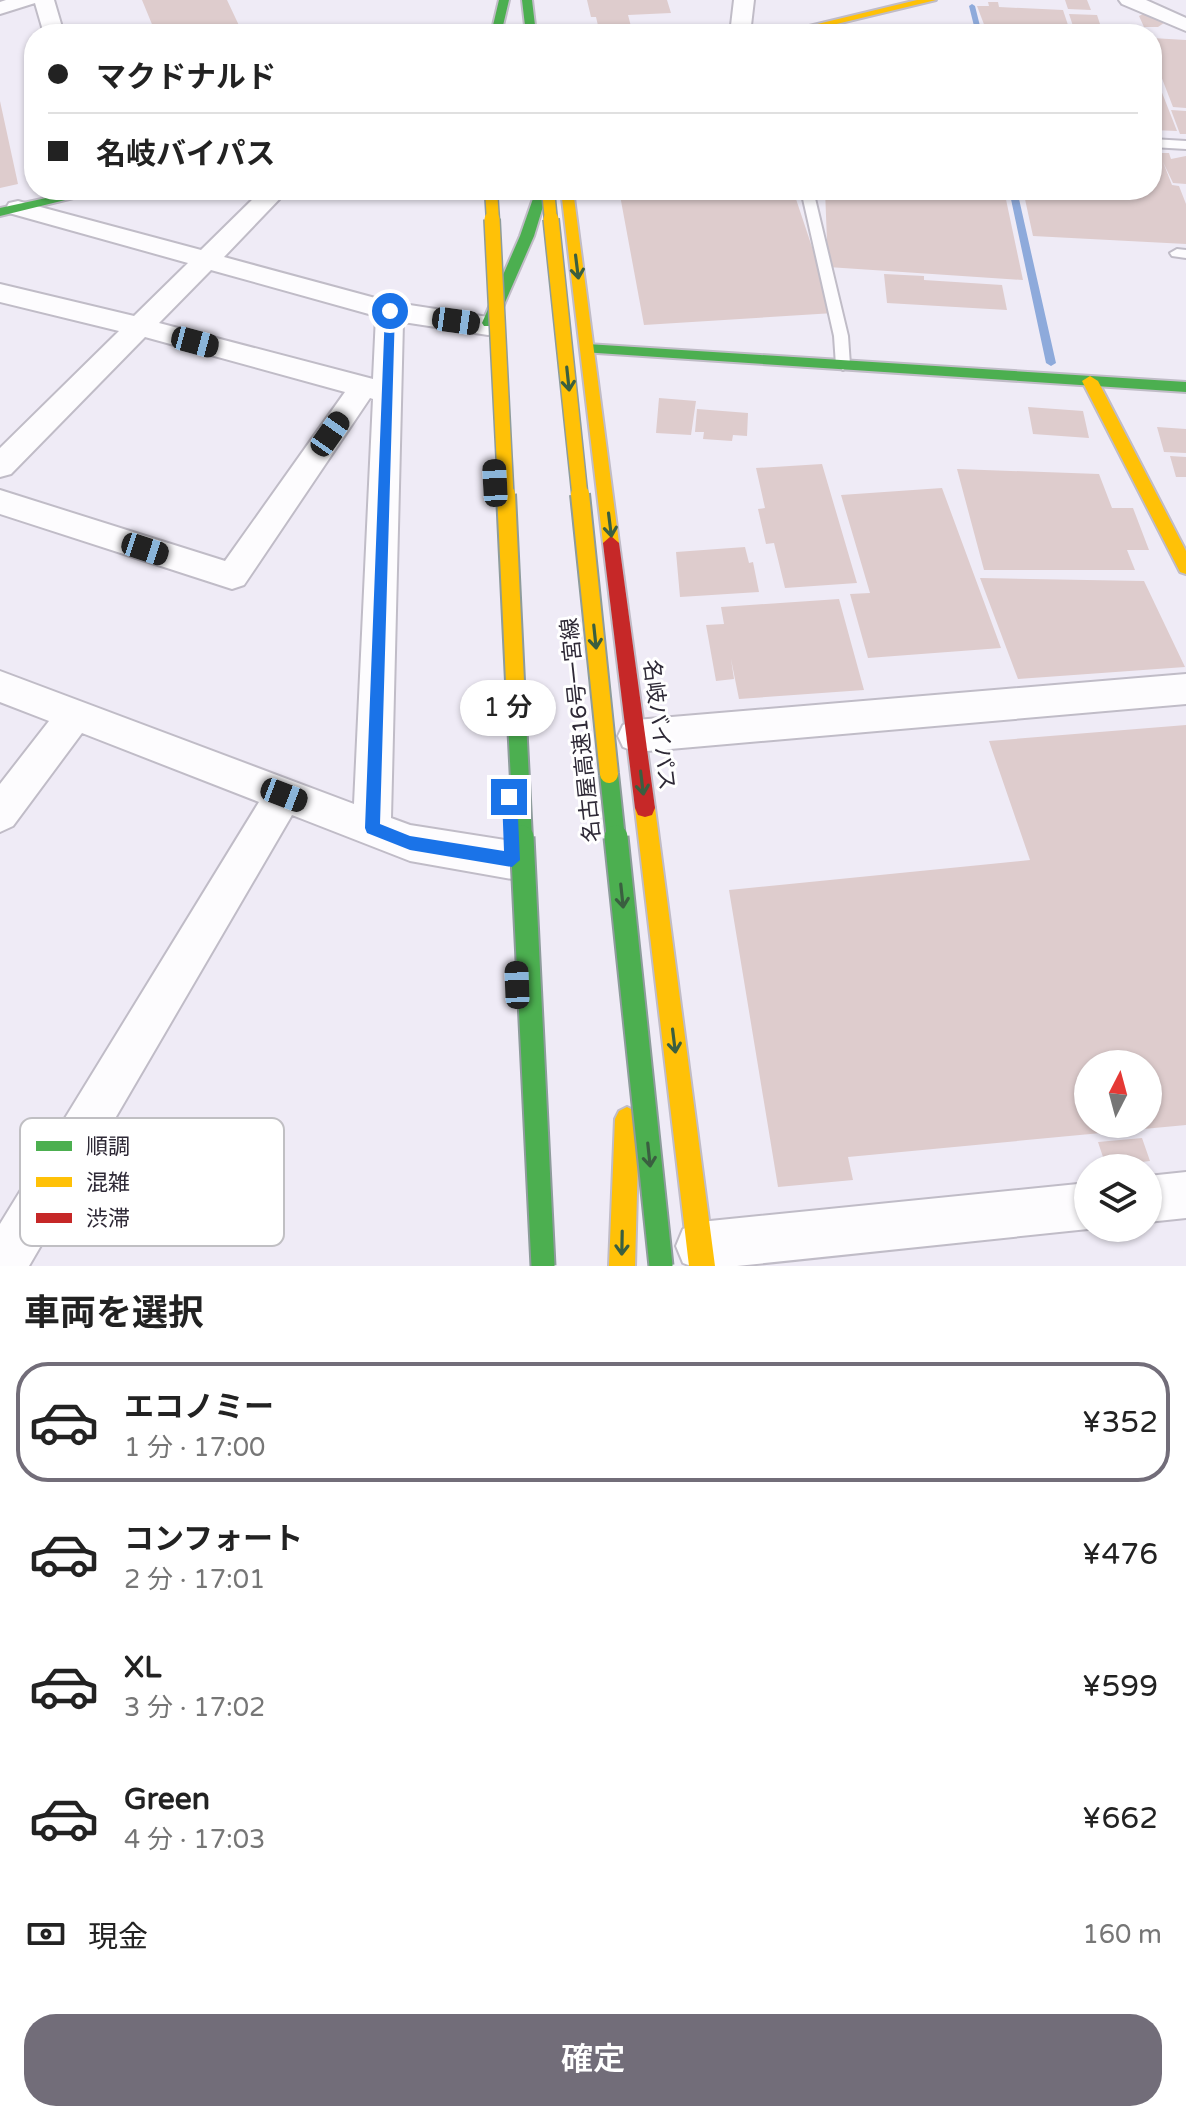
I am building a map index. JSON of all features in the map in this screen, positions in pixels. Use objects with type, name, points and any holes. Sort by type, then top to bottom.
[{"type":"main road","points":[[498,24],[504,0]]},
{"type":"main road","points":[[527,0],[530,24]]},
{"type":"main road","points":[[825,24],[931,0]]},
{"type":"main road","points":[[483,11],[484,24]]},
{"type":"main road","points":[[9,210],[54,200]]},
{"type":"main road","points":[[483,200],[529,1266]]},
{"type":"main road","points":[[491,200],[543,1266]]},
{"type":"main road","points":[[488,326],[541,200]]},
{"type":"main road","name":"名古屋高速16号一宮線","points":[[546,200],[688,1259]]},
{"type":"main road","name":"名岐バイパス","points":[[568,200],[651,858],[688,1259]]},
{"type":"main road","points":[[587,349],[1186,387]]},
{"type":"main road","points":[[1090,381],[1186,567]]},
{"type":"main road","points":[[622,1266],[630,1069],[651,858]]},
{"type":"street","points":[[0,8],[27,0]]},
{"type":"street","points":[[44,0],[51,24]]},
{"type":"street","points":[[741,24],[744,0]]},
{"type":"street","points":[[1129,0],[1186,25]]},
{"type":"street","points":[[0,466],[266,200]]},
{"type":"street","points":[[9,210],[390,311],[488,326]]},
{"type":"street","points":[[0,293],[375,390]]},
{"type":"street","points":[[372,828],[375,390],[390,311]]},
{"type":"street","points":[[0,502],[232,576],[375,390]]},
{"type":"street","points":[[0,686],[410,843],[512,860]]},
{"type":"street","points":[[636,736],[1186,689]]},
{"type":"street","points":[[0,814],[75,714]]},
{"type":"street","points":[[91,1118],[284,795]]},
{"type":"street","points":[[1162,1198],[1186,1195]]},
{"type":"street","points":[[688,1259],[1074,1208]]},
{"type":"street","points":[[2,1266],[20,1236]]},
{"type":"lane","points":[[1162,144],[1186,145]]},
{"type":"lane","points":[[809,200],[841,336],[843,365]]},
{"type":"building","points":[[142,0],[227,0],[238,24],[152,24]]},
{"type":"building","points":[[587,0],[667,0],[671,13],[628,15],[630,24],[598,24],[596,17],[591,17]]},
{"type":"building","points":[[1065,0],[1087,0],[1091,10],[1068,9]]},
{"type":"building","points":[[988,2],[998,2],[999,7],[1063,10],[1068,24],[984,24],[977,6],[989,6]]},
{"type":"building","points":[[1069,14],[1097,15],[1100,24],[1072,24]]},
{"type":"building","points":[[1143,14],[1164,23],[1143,24],[1139,16]]},
{"type":"building","points":[[1162,39],[1186,40],[1186,108],[1173,107],[1162,79]]},
{"type":"building","points":[[1162,93],[1177,131],[1162,130]]},
{"type":"building","points":[[0,101],[18,184],[0,188]]},
{"type":"building","points":[[1171,110],[1186,111],[1186,134],[1180,134]]},
{"type":"building","points":[[1162,153],[1169,153],[1171,159],[1186,156],[1186,184],[1173,183],[1163,162],[1172,185],[1179,186],[1186,204],[1186,244],[1033,236],[1025,200],[1162,200]]},
{"type":"building","points":[[621,200],[796,200],[834,313],[644,325]]},
{"type":"building","points":[[825,200],[1006,200],[1023,280],[828,267]]},
{"type":"building","points":[[884,274],[1002,285],[1007,310],[887,303]]},
{"type":"building","points":[[659,398],[696,401],[691,435],[656,433]]},
{"type":"building","points":[[1028,407],[1083,411],[1089,438],[1033,434]]},
{"type":"building","points":[[697,409],[748,413],[747,436],[733,435],[732,441],[703,439],[704,432],[695,432]]},
{"type":"building","points":[[1157,427],[1186,429],[1186,453],[1164,452]]},
{"type":"building","points":[[1170,456],[1186,457],[1186,477],[1176,477]]},
{"type":"building","points":[[822,464],[857,583],[785,588],[774,543],[766,544],[758,509],[765,508],[756,468]]},
{"type":"building","points":[[957,469],[1099,474],[1112,508],[1133,508],[1149,550],[1127,550],[1135,570],[984,570]]},
{"type":"building","points":[[942,488],[1001,648],[868,658],[850,594],[870,593],[841,495]]},
{"type":"building","points":[[745,547],[749,563],[753,562],[759,592],[680,597],[676,552]]},
{"type":"building","points":[[980,578],[1144,581],[1185,667],[1018,679]]},
{"type":"building","points":[[839,599],[864,690],[739,699],[731,659],[734,679],[716,681],[706,625],[724,624],[721,607]]},
{"type":"building","points":[[1186,725],[1186,1125],[1162,1127],[1162,1050],[1074,1050],[1074,1136],[848,1157],[853,1180],[778,1187],[729,890],[1030,860],[989,741]]},
{"type":"building","points":[[1142,1138],[1148,1154],[1102,1154],[1098,1142]]},
{"type":"waterway","points":[[972,6],[976,24]]},
{"type":"waterway","points":[[1015,200],[1051,363]]},
{"type":"traffic: fast","points":[[498,24],[504,0]]},
{"type":"traffic: fast","points":[[527,0],[530,24]]},
{"type":"traffic: fast","points":[[0,212],[55,200]]},
{"type":"traffic: fast","points":[[489,323],[527,236],[539,200]]},
{"type":"traffic: fast","points":[[587,349],[1186,387]]},
{"type":"traffic: fast","points":[[516,702],[543,1266]]},
{"type":"traffic: fast","points":[[609,774],[661,1266]]},
{"type":"traffic: slow","points":[[825,24],[931,0]]},
{"type":"traffic: slow","points":[[491,200],[516,702]]},
{"type":"traffic: slow","points":[[549,200],[609,774]]},
{"type":"traffic: slow","points":[[568,200],[611,543]]},
{"type":"traffic: slow","points":[[1090,381],[1186,567]]},
{"type":"traffic: slow","points":[[645,808],[702,1266]]},
{"type":"traffic: slow","points":[[622,1266],[627,1119]]},
{"type":"traffic: jam","points":[[611,543],[645,808]]},
{"type":"route","points":[[390,311],[372,828],[410,843],[512,860],[509,797]]}]
